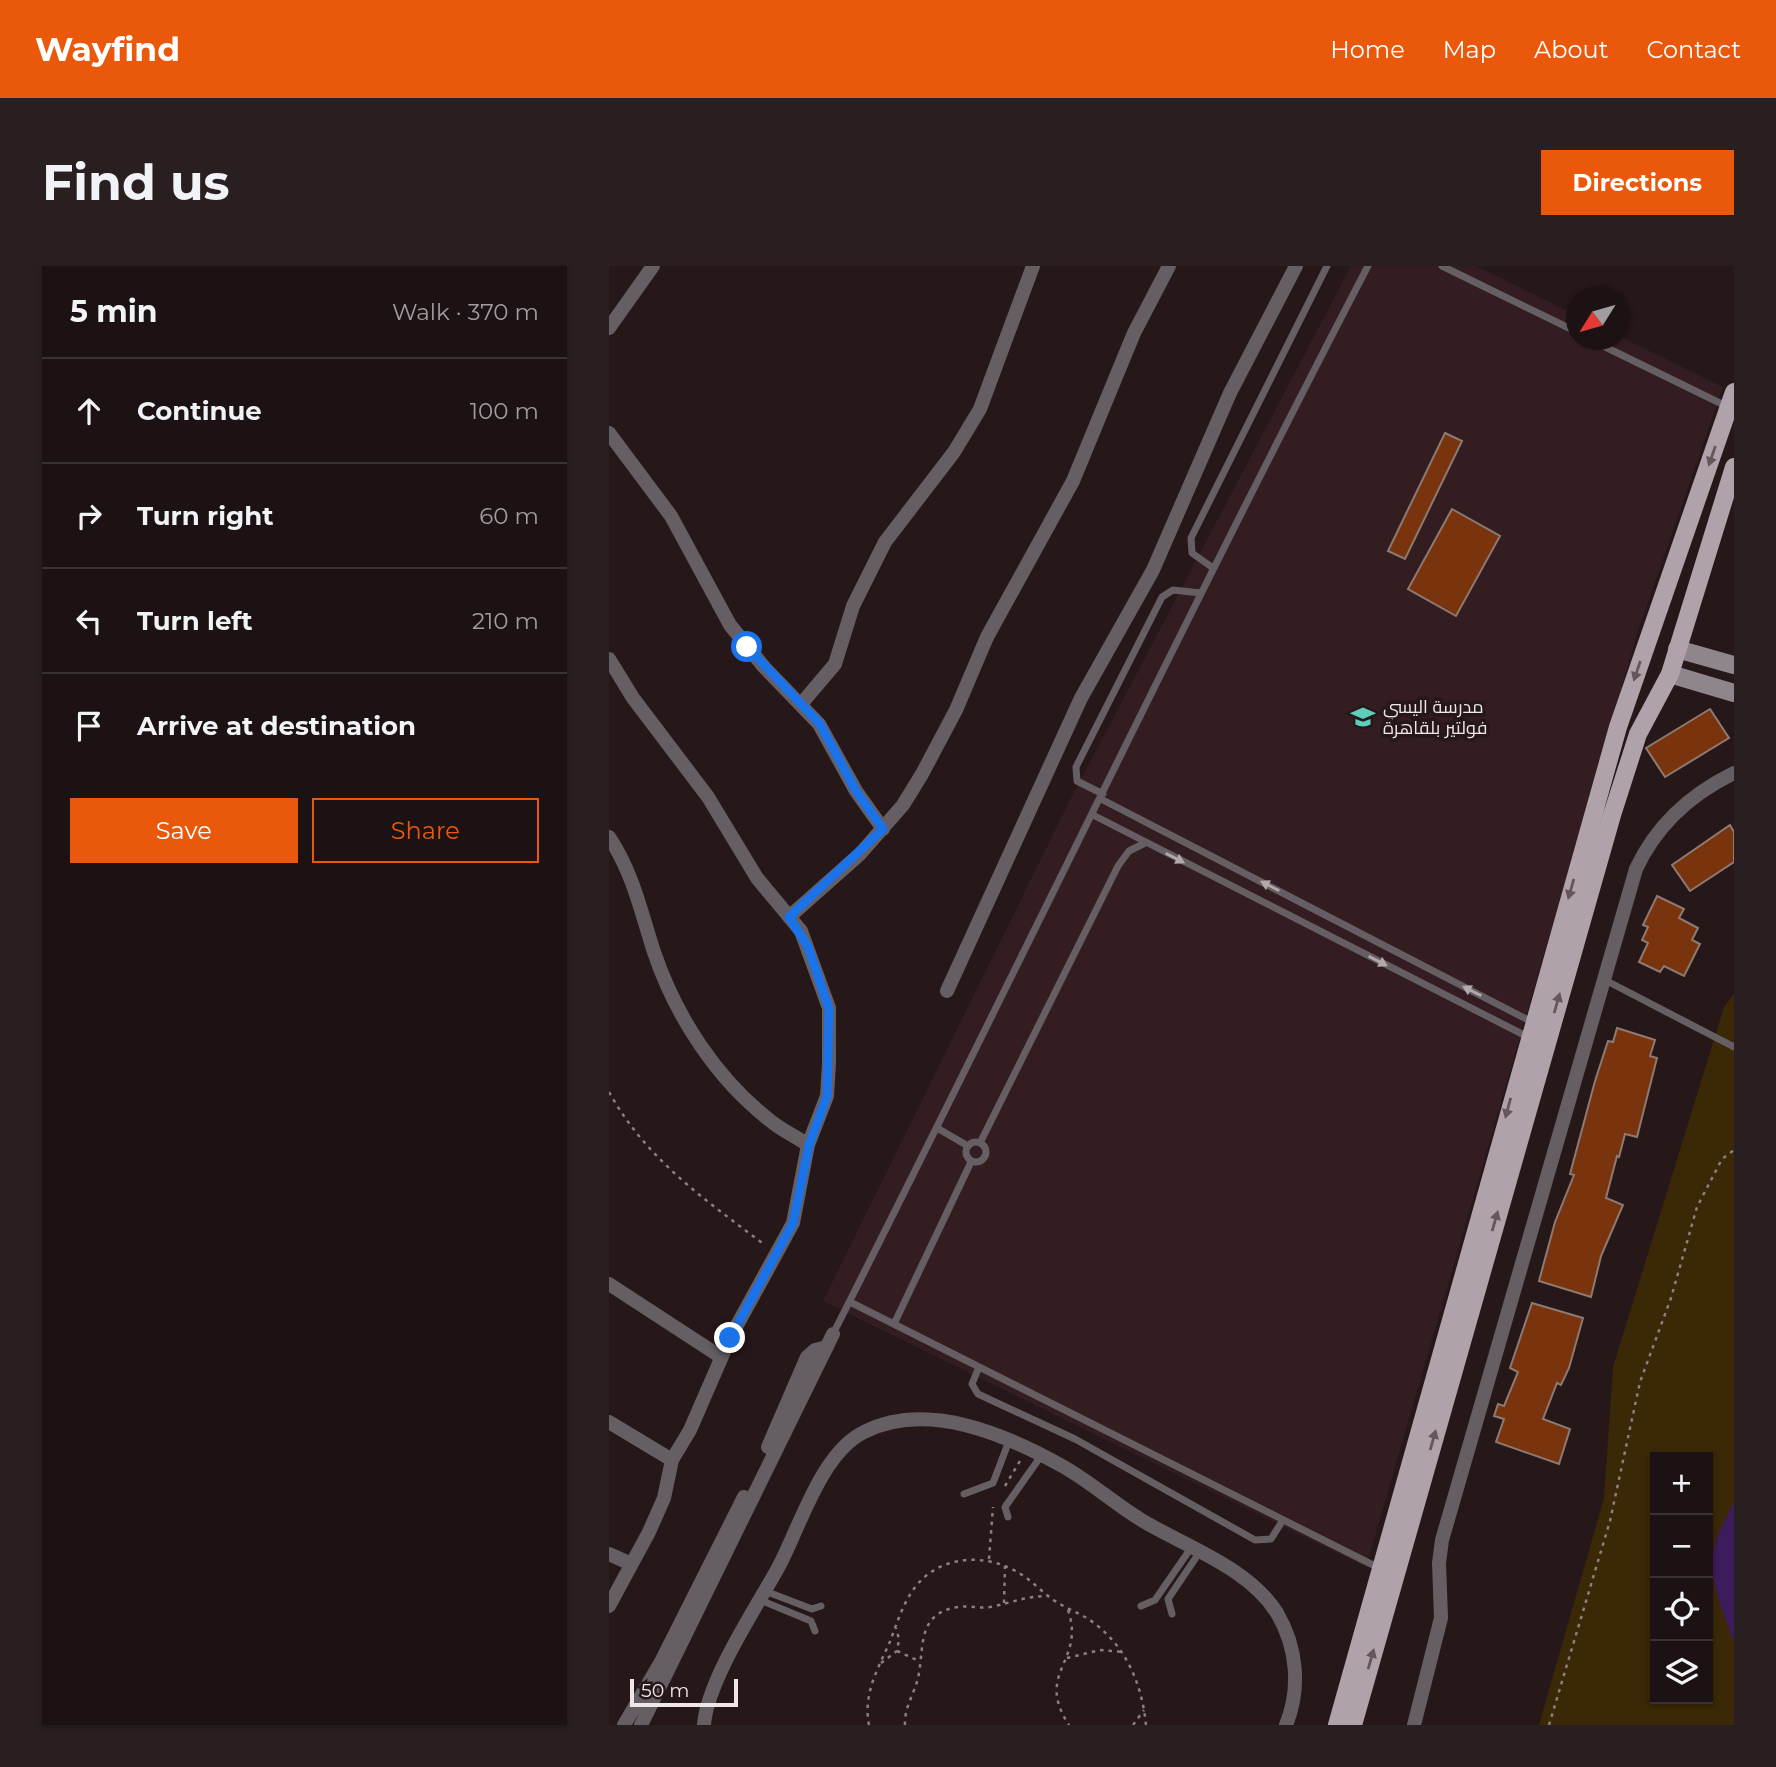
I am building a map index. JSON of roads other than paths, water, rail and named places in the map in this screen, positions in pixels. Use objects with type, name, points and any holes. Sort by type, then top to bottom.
[{"type":"main road","points":[[1337,1725],[1530,1030],[1618,727],[1731,400]]},
{"type":"main road","points":[[1353,1725],[1612,815],[1638,734],[1670,674],[1734,467]]},
{"type":"street","points":[[609,328],[653,266]]},
{"type":"street","points":[[803,703],[835,664],[853,606],[885,542],[954,452],[980,409],[1033,266]]},
{"type":"street","points":[[789,917],[883,829],[902,805],[940,743],[987,637],[1073,481],[1134,333],[1170,266]]},
{"type":"street","points":[[947,991],[1081,698],[1168,541],[1230,393],[1296,266]]},
{"type":"street","points":[[609,433],[671,516],[730,625],[764,667],[803,703],[834,746],[856,791],[883,829]]},
{"type":"street","points":[[1678,649],[1734,665]]},
{"type":"street","points":[[609,659],[633,698],[708,797],[757,878],[789,917],[808,947],[829,1009],[827,1096],[809,1145],[793,1223],[721,1357],[689,1430],[672,1460],[664,1498],[649,1532],[629,1563],[609,1606]]},
{"type":"street","points":[[1670,674],[1734,693]]},
{"type":"street","points":[[1414,1725],[1441,1618],[1439,1563],[1442,1539],[1636,869],[1646,848],[1681,808],[1734,773]]},
{"type":"street","points":[[609,837],[634,886],[666,982],[694,1035],[717,1067],[747,1101],[774,1123],[809,1145]]},
{"type":"street","points":[[609,1284],[721,1357]]},
{"type":"street","points":[[624,1725],[662,1660],[751,1483],[807,1357],[830,1341]]},
{"type":"street","points":[[641,1725],[830,1341]]},
{"type":"street","points":[[704,1725],[705,1714],[722,1670],[763,1596],[829,1463],[863,1432],[901,1419],[939,1419],[1009,1441],[1064,1467],[1140,1519],[1247,1581],[1263,1596],[1286,1631],[1296,1673],[1295,1694],[1286,1725]]},
{"type":"street","points":[[609,1422],[672,1460]]},
{"type":"street","points":[[609,1554],[629,1563]]},
{"type":"lane","points":[[1213,568],[1192,553],[1191,538],[1327,266]]},
{"type":"lane","points":[[830,1341],[1093,815],[1213,568],[1368,266]]},
{"type":"lane","points":[[1442,266],[1566,327]]},
{"type":"lane","points":[[1614,350],[1731,400]]},
{"type":"lane","points":[[1201,593],[1173,590],[1162,597],[1076,767],[1074,775],[1077,781],[1530,1030]]},
{"type":"lane","points":[[1093,815],[1145,843],[1530,1030]]},
{"type":"lane","points":[[937,1128],[968,1146],[980,1143],[1118,866],[1129,851],[1145,843]]},
{"type":"lane","points":[[1605,980],[1734,1046]]},
{"type":"lane","points":[[971,1162],[979,1162],[985,1157],[985,1149],[980,1143]]},
{"type":"lane","points":[[968,1146],[966,1156],[971,1162]]},
{"type":"lane","points":[[894,1324],[971,1162]]},
{"type":"lane","points":[[850,1302],[1381,1569]]},
{"type":"lane","points":[[979,1367],[972,1382],[978,1394],[1084,1444],[1255,1539],[1271,1539],[1283,1520]]},
{"type":"lane","points":[[964,1494],[993,1483],[1009,1441]]},
{"type":"lane","points":[[1008,1517],[1005,1507],[1041,1456]]},
{"type":"lane","points":[[1142,1606],[1155,1600],[1195,1550]]},
{"type":"lane","points":[[1172,1614],[1168,1599],[1195,1550]]},
{"type":"lane","points":[[763,1596],[812,1609],[821,1606]]},
{"type":"lane","points":[[763,1596],[811,1621],[815,1631]]},
{"type":"place","name":"مدرسة اليسي فولتير بلقاهرة","points":[[1363,717]]}]
